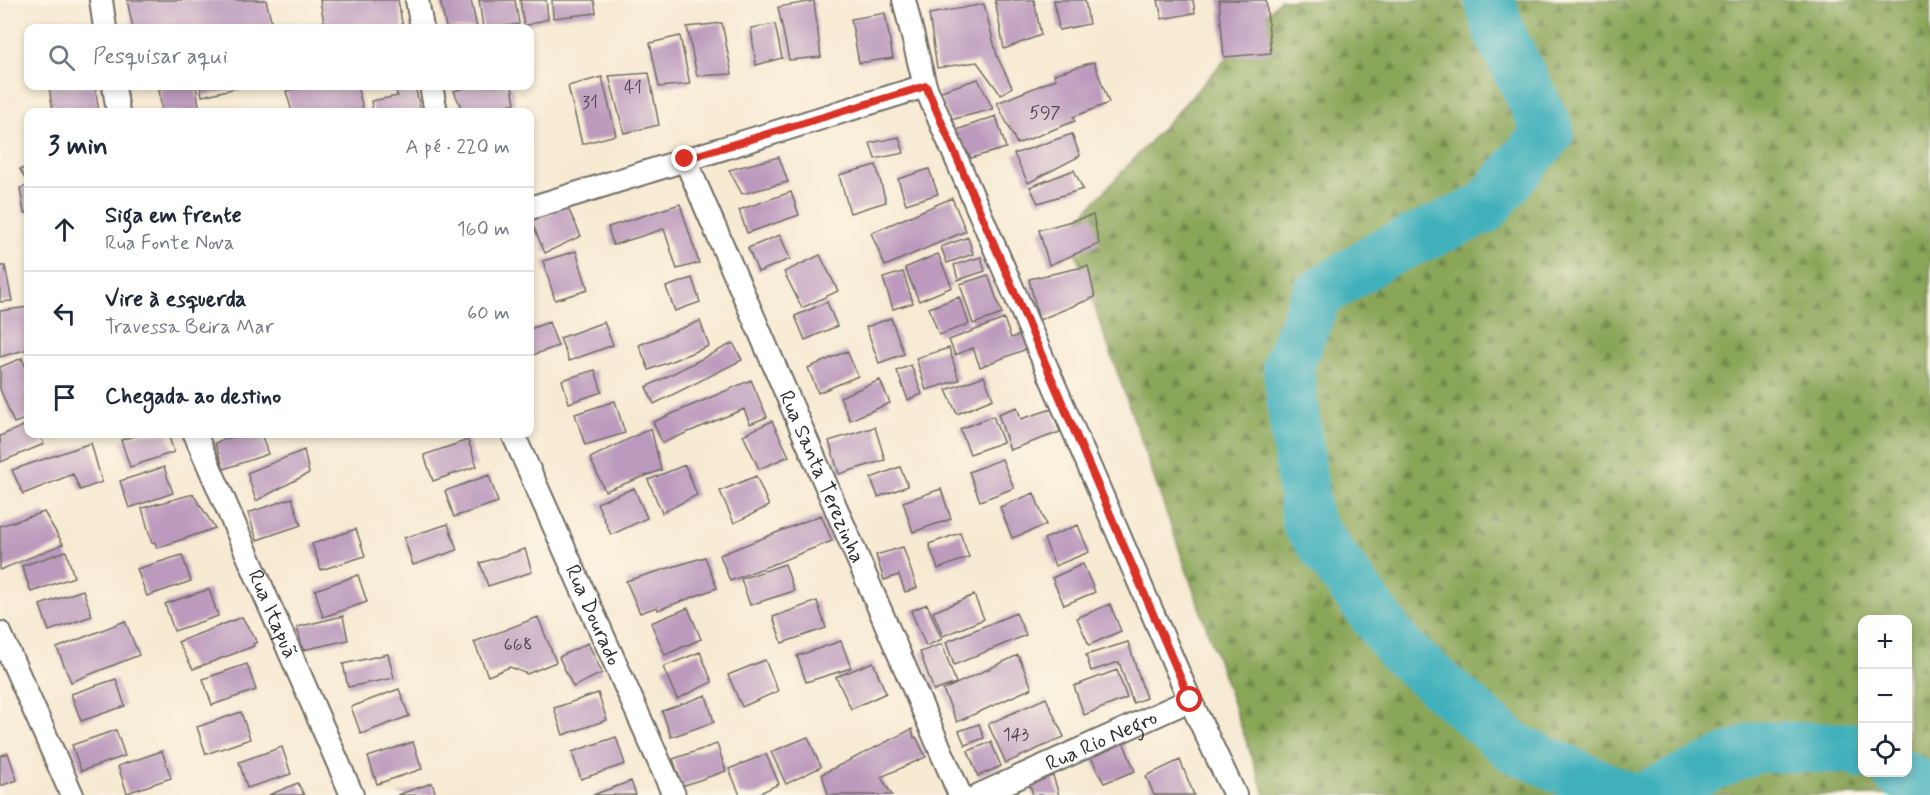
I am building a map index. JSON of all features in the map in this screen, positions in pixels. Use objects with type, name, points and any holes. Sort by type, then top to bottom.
[{"type":"street","points":[[101,0],[104,24]]},
{"type":"street","points":[[417,0],[421,24]]},
{"type":"street","points":[[904,0],[926,86],[1190,700],[1235,795]]},
{"type":"street","points":[[534,207],[926,86]]},
{"type":"street","points":[[115,90],[117,108]]},
{"type":"street","points":[[432,90],[435,108]]},
{"type":"street","name":"Rua Santa Terezinha","points":[[685,159],[960,795]]},
{"type":"street","name":"Rua Itapuã","points":[[197,438],[352,795]]},
{"type":"street","name":"Rua Dourado","points":[[515,438],[674,795]]},
{"type":"street","points":[[0,633],[72,795]]},
{"type":"street","name":"Rua Rio Negro","points":[[979,795],[1190,700]]},
{"type":"green space","points":[[1280,0],[1930,0],[1930,795],[1265,795],[1068,231]]},
{"type":"building","points":[[127,0],[266,0],[272,24],[132,24]]},
{"type":"building","points":[[320,0],[398,0],[402,24],[324,24]]},
{"type":"building","points":[[440,0],[471,0],[476,24],[445,24]]},
{"type":"building","points":[[479,0],[515,0],[519,24],[482,24]]},
{"type":"building","points":[[520,0],[546,0],[548,19],[524,24]]},
{"type":"building","points":[[552,0],[594,0],[596,13],[553,18]]},
{"type":"building","points":[[995,0],[1034,0],[1041,35],[1004,49]]},
{"type":"building","points":[[1054,0],[1085,0],[1089,24],[1059,30]]},
{"type":"building","points":[[1158,0],[1193,0],[1195,13],[1162,19]]},
{"type":"building","points":[[1219,0],[1266,0],[1271,53],[1224,57]]},
{"type":"building","points":[[814,1],[821,57],[789,60],[778,7]]},
{"type":"building","points":[[984,4],[997,56],[1012,87],[1001,95],[977,62],[937,68],[929,14]]},
{"type":"building","points":[[885,13],[893,58],[859,63],[851,19]]},
{"type":"building","points":[[722,23],[732,74],[697,76],[687,27]]},
{"type":"building","points":[[775,24],[782,58],[756,65],[751,28]]},
{"type":"building","points":[[680,36],[690,84],[659,87],[650,43]]},
{"type":"building","points":[[1094,62],[1109,103],[1073,117],[1075,121],[1017,144],[997,103],[1056,79],[1054,74]]},
{"type":"building","points":[[649,73],[659,125],[624,133],[609,76]]},
{"type":"building","points":[[602,77],[616,135],[582,144],[568,86]]},
{"type":"building","points":[[978,79],[993,109],[950,120],[938,92]]},
{"type":"building","points":[[50,90],[96,90],[98,108],[52,108]]},
{"type":"building","points":[[159,90],[197,90],[199,108],[161,108]]},
{"type":"building","points":[[201,90],[228,90],[202,96]]},
{"type":"building","points":[[358,90],[363,108],[291,108],[286,91]]},
{"type":"building","points":[[395,90],[416,90],[420,108],[372,108],[371,101],[398,96]]},
{"type":"building","points":[[513,90],[515,103],[498,108],[461,108],[454,91]]},
{"type":"building","points":[[996,116],[1006,148],[971,158],[954,131]]},
{"type":"building","points":[[1072,134],[1080,156],[1028,183],[1014,154]]},
{"type":"building","points":[[899,137],[904,153],[875,159],[870,143]]},
{"type":"building","points":[[779,157],[788,182],[742,194],[729,170]]},
{"type":"building","points":[[876,165],[886,202],[850,213],[839,175]]},
{"type":"building","points":[[929,169],[938,194],[906,204],[898,179]]},
{"type":"building","points":[[1074,170],[1083,189],[1038,203],[1030,187]]},
{"type":"building","points":[[24,187],[24,213],[20,188]]},
{"type":"building","points":[[791,192],[799,215],[747,233],[739,210]]},
{"type":"building","points":[[952,198],[966,231],[885,266],[871,233]]},
{"type":"building","points":[[680,204],[699,263],[677,269],[664,229],[613,245],[608,227]]},
{"type":"building","points":[[567,206],[581,236],[545,253],[534,228],[534,220]]},
{"type":"building","points":[[1093,215],[1099,244],[1049,265],[1039,230]]},
{"type":"building","points":[[780,235],[790,259],[758,272],[748,248]]},
{"type":"building","points":[[968,237],[973,254],[947,263],[941,247]]},
{"type":"building","points":[[576,251],[588,290],[555,300],[543,261]]},
{"type":"building","points":[[938,254],[952,287],[919,301],[905,268]]},
{"type":"building","points":[[820,255],[838,291],[802,308],[784,272]]},
{"type":"building","points":[[981,257],[985,271],[958,280],[954,265]]},
{"type":"building","points":[[0,266],[5,266],[12,301],[0,302]]},
{"type":"building","points":[[1088,266],[1095,297],[1039,320],[1029,279]]},
{"type":"building","points":[[903,272],[913,303],[893,309],[883,278]]},
{"type":"building","points":[[988,275],[1002,314],[973,324],[960,284]]},
{"type":"building","points":[[692,278],[700,302],[675,311],[666,287]]},
{"type":"building","points":[[959,297],[969,324],[939,335],[929,308]]},
{"type":"building","points":[[827,302],[837,326],[805,340],[795,316]]},
{"type":"building","points":[[24,308],[24,350],[0,357],[0,311]]},
{"type":"building","points":[[891,318],[904,354],[879,363],[866,327]]},
{"type":"building","points":[[1004,319],[1011,338],[1028,332],[1034,346],[980,367],[973,348],[955,355],[949,340]]},
{"type":"building","points":[[700,321],[709,346],[649,370],[639,345]]},
{"type":"building","points":[[549,322],[558,346],[534,355],[534,328]]},
{"type":"building","points":[[604,322],[613,345],[569,361],[560,338]]},
{"type":"building","points":[[733,343],[742,360],[654,404],[646,387]]},
{"type":"building","points":[[949,348],[959,380],[926,390],[916,358]]},
{"type":"building","points":[[847,351],[858,376],[818,393],[808,368]]},
{"type":"building","points":[[22,358],[24,363],[24,419],[14,423],[0,389],[0,367]]},
{"type":"building","points":[[911,365],[922,394],[908,400],[897,371]]},
{"type":"building","points":[[595,370],[602,392],[569,403],[562,380]]},
{"type":"building","points":[[984,376],[993,399],[957,414],[946,390]]},
{"type":"building","points":[[751,380],[767,417],[750,424],[744,409],[662,443],[653,422]]},
{"type":"building","points":[[880,380],[890,403],[850,420],[840,397]]},
{"type":"building","points":[[615,401],[625,433],[585,445],[575,414]]},
{"type":"building","points":[[1017,407],[1021,419],[1052,409],[1060,432],[1010,450],[998,414]]},
{"type":"building","points":[[993,416],[1003,442],[970,454],[960,429]]},
{"type":"building","points":[[772,421],[789,456],[759,469],[743,435]]},
{"type":"building","points":[[24,426],[24,438],[41,438],[44,444],[1,462],[0,436]]},
{"type":"building","points":[[875,427],[885,460],[839,474],[829,441]]},
{"type":"building","points":[[651,428],[661,470],[605,491],[590,458]]},
{"type":"building","points":[[169,438],[174,452],[130,467],[121,440]]},
{"type":"building","points":[[229,438],[262,438],[268,454],[224,469],[215,443]]},
{"type":"building","points":[[468,440],[477,466],[433,481],[424,455]]},
{"type":"building","points":[[91,443],[102,482],[80,490],[73,474],[23,494],[12,470]]},
{"type":"building","points":[[304,450],[309,473],[256,501],[247,473]]},
{"type":"building","points":[[1002,459],[1014,488],[980,501],[969,472]]},
{"type":"building","points":[[685,465],[697,495],[662,513],[648,480]]},
{"type":"building","points":[[164,467],[173,493],[129,508],[120,481]]},
{"type":"building","points":[[900,467],[908,486],[878,497],[871,478]]},
{"type":"building","points":[[489,475],[498,502],[454,517],[445,491]]},
{"type":"building","points":[[756,476],[769,506],[734,523],[720,491]]},
{"type":"building","points":[[634,488],[647,518],[611,535],[597,503]]},
{"type":"building","points":[[941,489],[951,519],[913,532],[903,502]]},
{"type":"building","points":[[1034,493],[1046,525],[1012,538],[1000,507]]},
{"type":"building","points":[[193,494],[215,528],[157,548],[155,542],[152,543],[142,508]]},
{"type":"building","points":[[292,498],[301,525],[257,540],[248,513]]},
{"type":"building","points":[[44,512],[63,544],[0,570],[0,526]]},
{"type":"building","points":[[821,515],[832,541],[730,581],[720,555]]},
{"type":"building","points":[[448,524],[457,550],[413,565],[404,538]]},
{"type":"building","points":[[1078,525],[1089,552],[1055,566],[1044,539]]},
{"type":"building","points":[[356,529],[365,556],[321,570],[312,544]]},
{"type":"building","points":[[960,533],[969,557],[938,569],[929,544]]},
{"type":"building","points":[[903,547],[917,588],[905,592],[899,575],[884,580],[876,555]]},
{"type":"building","points":[[525,549],[532,572],[488,586],[480,563]]},
{"type":"building","points":[[66,551],[74,577],[31,592],[22,566]]},
{"type":"building","points":[[182,555],[191,581],[147,596],[137,569]]},
{"type":"building","points":[[705,557],[717,588],[658,610],[657,607],[640,613],[626,581]]},
{"type":"building","points":[[785,564],[794,591],[750,605],[741,579]]},
{"type":"building","points":[[1083,564],[1095,592],[1064,605],[1052,578]]},
{"type":"building","points":[[358,575],[367,602],[323,617],[315,590]]},
{"type":"building","points":[[209,589],[218,616],[174,631],[165,604]]},
{"type":"building","points":[[83,590],[92,616],[49,631],[40,605]]},
{"type":"building","points":[[974,595],[984,619],[943,636],[933,612]]},
{"type":"building","points":[[817,601],[826,628],[782,643],[773,617]]},
{"type":"building","points":[[927,604],[942,639],[926,646],[911,611]]},
{"type":"building","points":[[1110,604],[1121,631],[1089,645],[1077,618]]},
{"type":"building","points":[[688,608],[701,639],[665,655],[651,623]]},
{"type":"building","points":[[1016,613],[1026,635],[954,665],[946,642]]},
{"type":"building","points":[[343,616],[348,640],[303,650],[297,627]]},
{"type":"building","points":[[242,617],[257,642],[253,644],[254,646],[193,669],[178,642]]},
{"type":"building","points":[[538,617],[556,662],[527,674],[510,667],[488,676],[474,642]]},
{"type":"building","points":[[125,621],[139,655],[71,682],[57,648]]},
{"type":"building","points":[[841,641],[851,668],[806,682],[797,656]]},
{"type":"building","points":[[1128,642],[1146,698],[1133,703],[1119,662],[1091,671],[1086,655]]},
{"type":"building","points":[[588,643],[602,673],[573,687],[559,657]]},
{"type":"building","points":[[942,644],[956,683],[934,691],[920,652]]},
{"type":"building","points":[[700,652],[712,682],[677,699],[663,667]]},
{"type":"building","points":[[388,654],[394,678],[348,687],[343,664]]},
{"type":"building","points":[[1018,655],[1032,688],[957,722],[943,690]]},
{"type":"building","points":[[765,660],[778,691],[742,707],[728,675]]},
{"type":"building","points":[[873,662],[886,693],[851,709],[836,677]]},
{"type":"building","points":[[247,664],[256,690],[212,705],[203,679]]},
{"type":"building","points":[[1117,670],[1127,698],[1084,715],[1074,686]]},
{"type":"building","points":[[116,679],[125,706],[81,721],[71,694]]},
{"type":"building","points":[[399,689],[409,716],[361,734],[351,707]]},
{"type":"building","points":[[598,693],[607,720],[563,735],[554,708]]},
{"type":"building","points":[[706,695],[714,722],[671,737],[662,711]]},
{"type":"building","points":[[1046,698],[1064,737],[1006,763],[988,724]]},
{"type":"building","points":[[241,712],[250,739],[206,754],[197,727]]},
{"type":"building","points":[[979,724],[984,738],[965,745],[959,731]]},
{"type":"building","points":[[912,729],[914,738],[916,737],[926,757],[881,777],[892,795],[828,795],[822,774]]},
{"type":"building","points":[[116,730],[125,756],[81,771],[72,745]]},
{"type":"building","points":[[1120,734],[1135,771],[1104,783],[1087,750]]},
{"type":"building","points":[[616,737],[625,764],[581,779],[572,752]]},
{"type":"building","points":[[808,737],[821,767],[786,784],[771,752]]},
{"type":"building","points":[[413,742],[422,769],[377,784],[368,757]]},
{"type":"building","points":[[991,742],[1001,766],[978,776],[968,751]]},
{"type":"building","points":[[717,744],[726,771],[682,786],[673,759]]},
{"type":"building","points":[[282,747],[291,774],[247,788],[239,762]]},
{"type":"building","points":[[162,751],[171,778],[127,793],[118,766]]},
{"type":"building","points":[[8,753],[17,780],[0,786],[0,756]]},
{"type":"building","points":[[766,754],[779,784],[756,795],[740,795],[729,769]]},
{"type":"building","points":[[1180,760],[1194,795],[1154,795],[1146,776]]},
{"type":"building","points":[[1053,776],[1059,795],[1033,795],[1029,782]]},
{"type":"building","points":[[631,781],[636,795],[593,795]]},
{"type":"building","points":[[298,783],[304,795],[269,795]]},
{"type":"building","points":[[432,783],[436,795],[397,795]]},
{"type":"waterway","points":[[1490,0],[1500,34],[1549,132],[1484,209],[1382,254],[1317,295],[1288,365],[1307,523],[1400,650],[1513,747],[1623,795]]},
{"type":"waterway","points":[[1648,795],[1756,747],[1854,748],[1858,750]]},
{"type":"waterway","points":[[1906,777],[1930,791]]},
{"type":"route","points":[[685,159],[926,86],[1190,700]]}]
